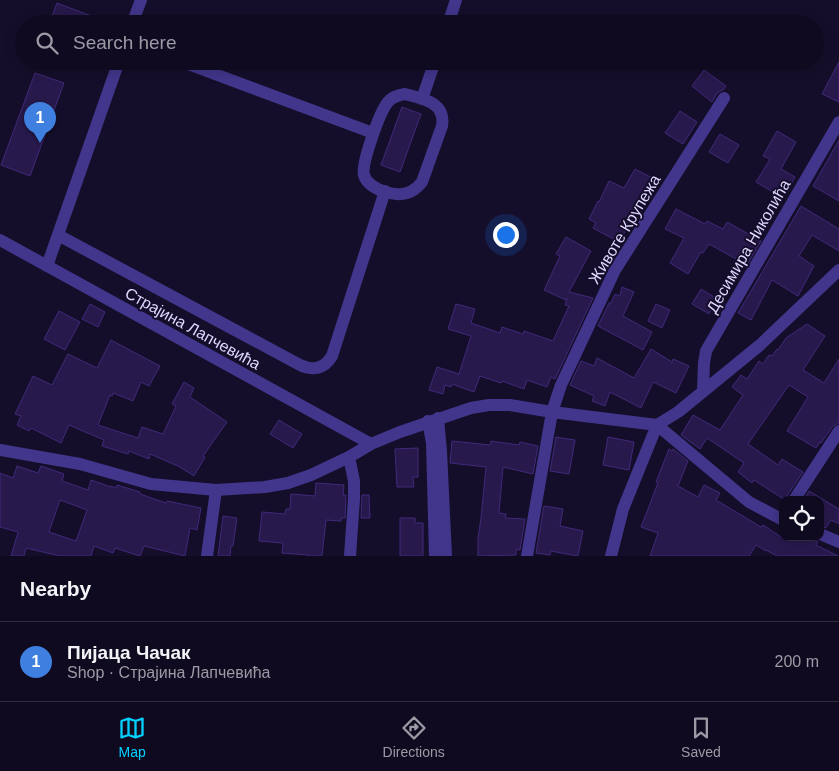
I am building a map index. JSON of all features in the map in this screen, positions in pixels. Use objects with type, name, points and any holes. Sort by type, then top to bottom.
[{"type":"street","points":[[135,15],[141,0]]},
{"type":"street","points":[[451,15],[456,0]]},
{"type":"street","points":[[47,266],[116,70]]},
{"type":"street","points":[[204,70],[374,133]]},
{"type":"street","points":[[422,99],[432,70]]},
{"type":"street","points":[[405,94],[433,103],[440,111],[443,121],[422,182],[417,188],[406,194],[398,195],[384,191],[374,187],[364,178],[363,165],[374,133],[384,107],[392,98],[398,95],[405,94]]},
{"type":"street","name":"Животе Крупежа","points":[[527,556],[552,412],[561,385],[615,270],[724,98]]},
{"type":"street","name":"Десимира Николића","points":[[703,391],[706,351],[839,122]]},
{"type":"street","points":[[58,235],[306,368],[313,369],[324,365],[332,356],[384,191]]},
{"type":"street","name":"Страјина Лапчевића","points":[[0,240],[371,444]]},
{"type":"street","points":[[610,556],[623,509],[657,425],[678,412],[760,345],[839,270]]},
{"type":"street","points":[[0,450],[80,464],[151,484],[216,490],[265,487],[288,483],[311,475],[349,458],[371,444],[433,420],[471,408],[490,405],[510,405],[657,425],[749,502],[779,517]]},
{"type":"street","points":[[433,420],[435,556]]},
{"type":"street","points":[[433,420],[441,450],[446,556]]},
{"type":"street","points":[[797,496],[839,431]]},
{"type":"street","points":[[349,458],[354,481],[350,556]]},
{"type":"street","points":[[207,556],[216,490]]},
{"type":"street","points":[[824,536],[839,542]]},
{"type":"building","points":[[57,3],[89,15],[52,15]]},
{"type":"building","points":[[839,62],[839,102],[822,94]]},
{"type":"building","points":[[704,70],[726,86],[717,93],[712,102],[692,86]]},
{"type":"building","points":[[35,73],[64,83],[30,176],[1,165]]},
{"type":"building","points":[[402,107],[421,114],[400,172],[381,165]]},
{"type":"building","points":[[680,111],[697,122],[683,144],[665,133]]},
{"type":"building","points":[[777,131],[796,142],[781,169],[795,177],[783,198],[756,182],[770,159],[763,156]]},
{"type":"building","points":[[720,134],[739,145],[728,163],[709,152]]},
{"type":"building","points":[[839,140],[839,201],[813,186]]},
{"type":"building","points":[[635,169],[658,181],[646,201],[643,200],[619,242],[593,228],[596,223],[589,219],[609,181],[624,188]]},
{"type":"building","points":[[801,206],[839,229],[839,251],[812,235],[799,256],[814,266],[798,296],[772,280],[751,320],[738,313]]},
{"type":"building","points":[[676,209],[705,224],[707,221],[723,229],[727,222],[761,241],[747,265],[709,244],[703,253],[701,252],[688,274],[670,263],[684,238],[665,229]]},
{"type":"building","points":[[566,237],[591,251],[569,292],[593,298],[555,379],[551,377],[547,387],[527,380],[524,389],[480,376],[474,392],[452,384],[451,387],[445,385],[443,394],[429,390],[437,367],[459,374],[471,336],[448,329],[456,304],[475,309],[471,323],[500,333],[502,327],[523,334],[524,331],[553,341],[569,306],[565,305],[567,298],[566,300],[544,290],[560,256],[556,254]]},
{"type":"building","points":[[622,287],[634,292],[623,316],[652,332],[643,350],[598,326],[615,294],[620,296]]},
{"type":"building","points":[[701,289],[724,303],[718,314],[711,309],[709,314],[692,304]]},
{"type":"building","points":[[90,304],[105,312],[98,327],[82,319]]},
{"type":"building","points":[[656,304],[670,310],[662,328],[648,321]]},
{"type":"building","points":[[59,311],[80,322],[65,350],[44,339]]},
{"type":"building","points":[[807,324],[825,336],[803,370],[824,383],[839,359],[839,423],[833,426],[816,448],[787,431],[808,397],[789,385],[748,444],[778,465],[782,459],[803,472],[787,496],[779,496],[754,480],[752,483],[738,472],[744,463],[707,438],[700,449],[681,435],[693,415],[720,430],[743,395],[732,387],[741,375],[747,379],[759,361],[763,364],[769,355],[772,356],[778,350],[786,338]]},
{"type":"building","points":[[111,340],[160,366],[149,386],[141,382],[133,401],[113,393],[112,396],[110,395],[98,425],[138,438],[142,427],[163,434],[176,406],[172,404],[184,382],[194,388],[190,397],[227,422],[203,456],[205,457],[194,476],[178,466],[150,454],[149,459],[129,451],[128,454],[102,446],[104,440],[69,425],[61,443],[31,428],[29,431],[17,425],[21,416],[15,414],[33,376],[52,385],[68,354],[97,368]]},
{"type":"building","points":[[651,349],[672,362],[673,359],[689,366],[676,393],[653,382],[641,408],[610,392],[605,406],[592,401],[594,396],[570,385],[581,361],[594,366],[597,358],[634,378]]},
{"type":"building","points":[[279,420],[302,434],[293,448],[270,434]]},
{"type":"building","points":[[556,437],[575,440],[569,474],[550,471]]},
{"type":"building","points":[[608,437],[634,442],[629,470],[603,465]]},
{"type":"building","points":[[452,441],[490,445],[491,441],[519,445],[520,442],[538,446],[533,474],[503,467],[499,513],[506,514],[505,518],[525,519],[520,550],[516,549],[516,555],[478,556],[478,538],[486,467],[450,463]]},
{"type":"building","points":[[418,448],[418,477],[413,477],[414,487],[397,487],[395,449]]},
{"type":"building","points":[[669,449],[672,451],[673,449],[688,461],[678,486],[698,497],[704,485],[720,493],[716,500],[761,527],[763,525],[779,536],[779,541],[817,541],[816,545],[838,556],[777,556],[756,545],[749,556],[650,556],[658,533],[641,527],[658,483],[656,482]]},
{"type":"building","points":[[17,466],[38,473],[41,466],[64,474],[62,481],[88,490],[91,480],[111,487],[116,488],[117,485],[140,492],[140,494],[166,503],[167,501],[201,508],[197,530],[190,528],[185,556],[144,546],[140,556],[115,548],[113,553],[94,546],[91,556],[60,556],[26,548],[24,556],[11,556],[18,532],[0,527],[0,473],[13,478]],"holes":[[[60,500],[87,510],[76,541],[49,532]]]},
{"type":"building","points":[[316,483],[344,485],[343,495],[346,495],[345,518],[341,518],[341,521],[326,520],[322,556],[282,553],[283,543],[259,541],[262,512],[285,514],[286,509],[290,509],[291,494],[315,496]]},
{"type":"building","points":[[809,491],[817,496],[806,496]]},
{"type":"building","points":[[362,495],[369,495],[370,518],[361,518]]},
{"type":"building","points":[[824,500],[839,509],[839,524],[831,520],[826,528],[824,527]]},
{"type":"building","points":[[544,506],[563,509],[560,526],[583,531],[578,556],[551,551],[550,555],[536,553]]},
{"type":"building","points":[[223,516],[237,518],[230,556],[218,556]]},
{"type":"building","points":[[400,518],[415,518],[415,523],[423,523],[423,556],[400,556]]},
{"type":"place","name":"Пијаца Чачак","points":[[40,143]]}]
